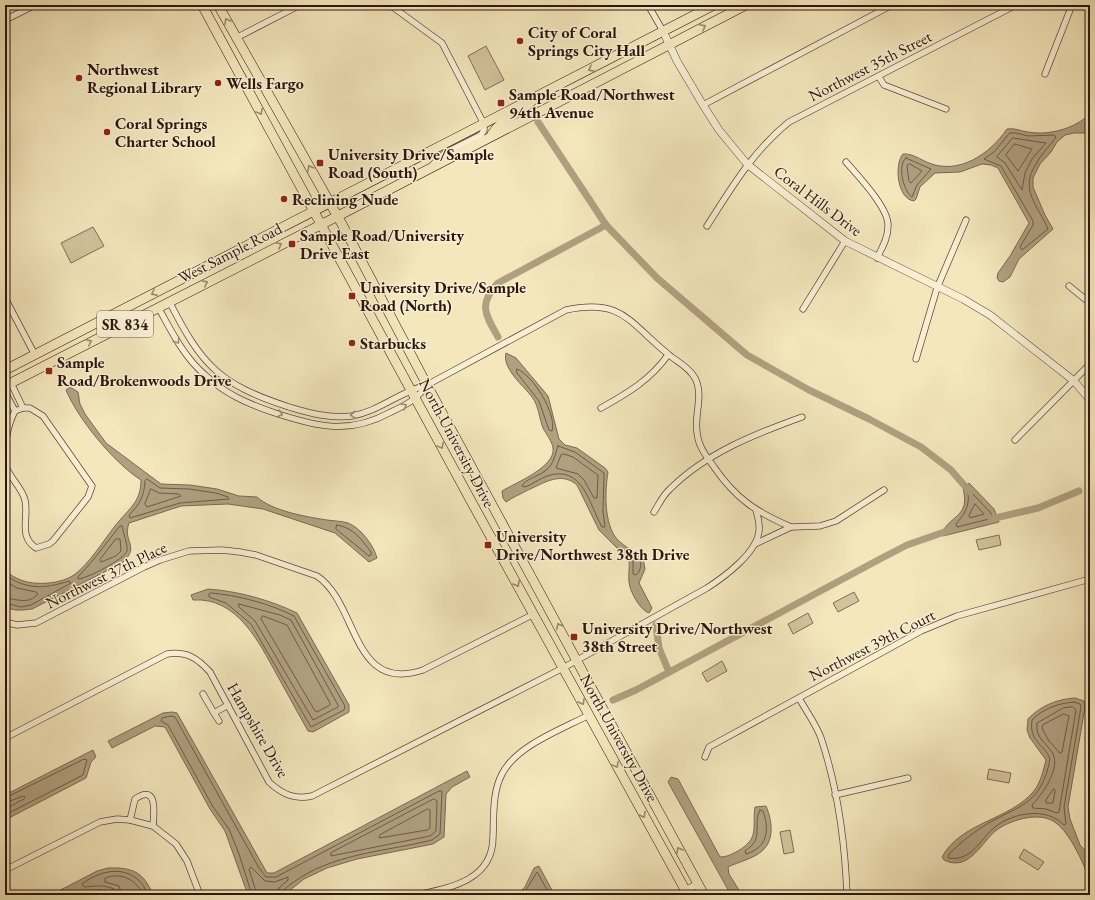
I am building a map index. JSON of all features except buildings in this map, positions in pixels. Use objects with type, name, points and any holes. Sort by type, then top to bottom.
[{"type":"main road","name":"North University Drive","points":[[202,5],[479,516],[687,893]]},
{"type":"main road","name":"North University Drive","points":[[218,5],[338,216],[427,385],[704,895]]},
{"type":"main road","name":"West Sample Road","points":[[5,370],[714,5]]},
{"type":"main road","name":"West Sample Road","points":[[7,382],[56,360],[746,5]]},
{"type":"main road","points":[[216,31],[231,38],[236,38]]},
{"type":"main road","points":[[221,40],[244,53]]},
{"type":"main road","points":[[491,136],[498,124],[523,111],[538,96]]},
{"type":"main road","points":[[56,360],[57,351],[104,326],[118,312]]},
{"type":"main road","points":[[7,382],[30,366],[34,361],[35,355]]},
{"type":"main road","points":[[471,501],[486,493]]},
{"type":"main road","points":[[479,516],[494,508]]},
{"type":"street","points":[[5,20],[34,5]]},
{"type":"street","points":[[236,38],[300,5]]},
{"type":"street","points":[[390,5],[442,43],[484,124],[484,130],[481,135],[444,153],[430,167]]},
{"type":"street","name":"Coral Hills Drive","points":[[648,5],[703,105],[719,130],[747,164],[845,242],[937,288],[963,299],[990,315],[1074,380],[1090,400]]},
{"type":"street","points":[[703,105],[892,5]]},
{"type":"street","name":"Northwest 35th Street","points":[[707,226],[747,164],[772,136],[789,122],[879,77],[1016,5]]},
{"type":"street","points":[[1045,74],[1072,5]]},
{"type":"street","points":[[879,77],[884,85],[946,109]]},
{"type":"street","points":[[846,162],[881,206],[888,219],[887,234],[877,258]]},
{"type":"street","points":[[916,359],[937,288],[966,220]]},
{"type":"street","points":[[803,309],[845,242]]},
{"type":"street","points":[[1069,286],[1090,303]]},
{"type":"street","points":[[5,298],[35,355]]},
{"type":"street","points":[[169,301],[184,332],[200,355],[227,380],[254,395],[321,416],[351,416],[370,411],[411,389],[427,385],[566,310],[586,305],[606,307],[623,314],[668,355],[683,363],[695,378],[700,396],[696,430],[699,444],[708,459],[726,485],[739,498],[756,510],[791,527]]},
{"type":"street","points":[[158,307],[174,336],[191,361],[220,388],[250,404],[316,425],[348,427],[374,421],[416,399],[427,385]]},
{"type":"street","points":[[191,361],[200,355]]},
{"type":"street","points":[[601,408],[634,390],[658,368],[668,355]]},
{"type":"street","points":[[1015,440],[1090,364]]},
{"type":"street","points":[[7,382],[23,408]]},
{"type":"street","points":[[5,392],[15,411]]},
{"type":"street","points":[[250,404],[254,395]]},
{"type":"street","points":[[383,405],[389,414]]},
{"type":"street","points":[[23,408],[30,408],[43,416],[92,486],[88,497],[53,541],[49,544],[36,548],[26,538],[24,532],[27,515],[23,494],[19,485],[6,469],[5,461],[8,429],[15,411],[23,408]]},
{"type":"street","points":[[316,425],[321,416]]},
{"type":"street","points":[[654,512],[669,490],[708,459],[766,430],[802,418]]},
{"type":"street","points":[[755,544],[791,527],[820,526],[836,521],[884,490]]},
{"type":"street","points":[[755,544],[759,533],[759,523],[756,510]]},
{"type":"street","name":"Hampshire Drive","points":[[5,738],[150,663],[179,652],[190,655],[200,661],[210,672],[269,782],[279,791],[289,796],[302,798],[312,796],[577,661],[723,578],[738,564],[755,544]]},
{"type":"street","name":"Northwest 37th Place","points":[[5,622],[17,625],[36,623],[160,560],[189,551],[205,550],[222,550],[256,555],[317,576],[323,580],[333,593],[368,657],[384,671],[393,674],[411,674],[423,670],[534,614]]},
{"type":"street","name":"Northwest 39th Court","points":[[705,757],[709,747],[928,628],[957,616],[1090,579]]},
{"type":"street","points":[[204,694],[219,721]]},
{"type":"street","points":[[799,698],[821,737],[835,794],[846,852],[847,895]]},
{"type":"street","points":[[214,713],[228,704]]},
{"type":"street","points":[[416,895],[457,886],[466,882],[477,873],[486,863],[491,852],[495,798],[502,774],[508,765],[527,748],[589,715]]},
{"type":"street","points":[[835,794],[908,778]]},
{"type":"street","points":[[130,820],[135,799],[143,795],[148,796],[153,800],[155,808],[152,826]]},
{"type":"street","points":[[5,870],[91,826],[108,820],[130,820],[143,822],[152,826],[170,838],[180,849],[187,861],[200,895]]},
{"type":"street","points":[[677,895],[687,893],[698,884]]},
{"type":"shaded area","points":[[486,46],[504,80],[485,90],[468,56]]},
{"type":"shaded area","points":[[93,227],[104,246],[71,263],[61,243]]},
{"type":"shaded area","points":[[999,535],[1001,545],[979,550],[976,540]]},
{"type":"shaded area","points":[[854,592],[859,601],[838,612],[833,603]]},
{"type":"shaded area","points":[[808,613],[813,623],[793,634],[788,624]]},
{"type":"shaded area","points":[[722,661],[727,671],[707,682],[702,673]]},
{"type":"shaded area","points":[[989,769],[1011,773],[1009,783],[987,779]]},
{"type":"shaded area","points":[[790,830],[794,852],[784,854],[780,832]]},
{"type":"shaded area","points":[[1024,849],[1044,862],[1038,870],[1019,858]]},
{"type":"water","points":[[1090,114],[1090,133],[1074,133],[1065,135],[1057,142],[1051,152],[1040,164],[1033,178],[1033,187],[1045,215],[1053,229],[1019,259],[1010,277],[1003,282],[999,281],[997,278],[998,273],[1010,256],[1029,223],[998,168],[991,165],[982,164],[960,172],[935,173],[920,187],[914,201],[908,199],[901,188],[898,173],[900,159],[903,154],[940,166],[962,164],[973,160],[992,147],[1007,129],[1036,133],[1053,132],[1070,127]]},
{"type":"water","points":[[506,353],[516,358],[548,396],[559,439],[565,445],[577,448],[605,468],[608,472],[606,504],[608,521],[617,539],[623,545],[643,558],[645,569],[639,583],[652,608],[649,613],[639,605],[631,591],[629,579],[629,560],[599,530],[577,485],[565,479],[552,480],[528,490],[506,502],[503,498],[502,491],[534,474],[548,462],[552,455],[553,448],[543,428],[538,408],[528,393],[514,377],[507,365]]},
{"type":"water","points":[[70,387],[78,392],[80,404],[85,414],[106,443],[161,484],[190,485],[217,489],[239,496],[257,497],[271,506],[290,513],[348,523],[353,525],[362,533],[373,548],[377,558],[369,562],[335,533],[263,509],[228,504],[181,506],[129,523],[127,529],[131,548],[127,557],[122,563],[32,609],[18,610],[8,608],[5,606],[5,571],[19,579],[33,583],[48,583],[69,578],[80,570],[91,558],[133,505],[139,494],[141,480],[109,452],[88,427],[66,390]]},
{"type":"water","points":[[969,483],[994,509],[999,522],[943,536],[942,532],[946,526],[959,514],[962,509],[965,497],[963,488]]},
{"type":"water","points":[[208,589],[254,597],[297,613],[349,705],[349,712],[313,732],[308,731],[262,649],[245,624],[222,606],[209,601],[193,600],[191,595]]},
{"type":"water","points":[[1075,698],[1084,701],[1085,707],[1068,807],[1070,819],[1080,845],[1090,856],[1090,881],[1080,858],[1066,834],[1056,823],[1043,817],[1027,818],[1004,825],[992,834],[975,854],[968,859],[953,863],[944,860],[942,857],[950,845],[961,836],[973,828],[1012,809],[1024,801],[1034,791],[1040,780],[1046,760],[1030,738],[1027,730],[1028,719],[1038,710],[1049,704]]},
{"type":"water","points":[[163,713],[177,713],[267,873],[274,873],[467,771],[470,777],[452,787],[446,794],[444,837],[433,844],[357,859],[327,868],[304,879],[284,895],[248,895],[225,831],[210,809],[165,727],[155,726],[112,748],[108,741]]},
{"type":"water","points":[[93,750],[96,757],[91,762],[86,778],[5,820],[5,795]]},
{"type":"water","points":[[671,777],[678,779],[720,857],[727,856],[738,851],[750,842],[754,832],[755,807],[766,806],[771,823],[771,836],[766,846],[762,851],[754,856],[728,867],[729,874],[742,895],[731,895],[668,782]]},
{"type":"water","points":[[539,866],[554,894],[517,895],[525,887],[534,868]]},
{"type":"water","points":[[108,868],[124,869],[136,872],[146,881],[153,895],[117,895],[100,890],[82,891],[75,895],[51,895],[97,871]]},
{"type":"waterway","points":[[538,122],[606,225],[657,278],[747,355],[809,390],[869,419],[921,447],[951,470],[970,492]]},
{"type":"waterway","points":[[498,337],[490,322],[486,309],[488,297],[498,283],[606,225]]},
{"type":"waterway","points":[[991,519],[1038,508],[1079,491]]},
{"type":"waterway","points":[[613,700],[636,690],[907,545],[950,530]]},
{"type":"waterway","points":[[656,625],[659,648],[669,672]]},
{"type":"place","name":"City of Coral Springs City Hall","points":[[520,41]]},
{"type":"place","name":"Northwest Regional Library","points":[[79,78]]},
{"type":"place","name":"Wells Fargo","points":[[218,83]]},
{"type":"place","name":"Sample Road/Northwest 94th Avenue","points":[[501,103]]},
{"type":"place","name":"Coral Springs Charter School","points":[[107,132]]},
{"type":"place","name":"University Drive/Sample Road (South)","points":[[320,163]]},
{"type":"place","name":"Reclining Nude","points":[[284,199]]},
{"type":"place","name":"Sample Road/University Drive East","points":[[292,244]]},
{"type":"place","name":"University Drive/Sample Road (North)","points":[[352,296]]},
{"type":"place","name":"Starbucks","points":[[352,343]]},
{"type":"place","name":"Sample Road/Brokenwoods Drive","points":[[49,371]]},
{"type":"place","name":"University Drive/Northwest 38th Drive","points":[[488,545]]},
{"type":"place","name":"University Drive/Northwest 38th Street","points":[[574,637]]}]
